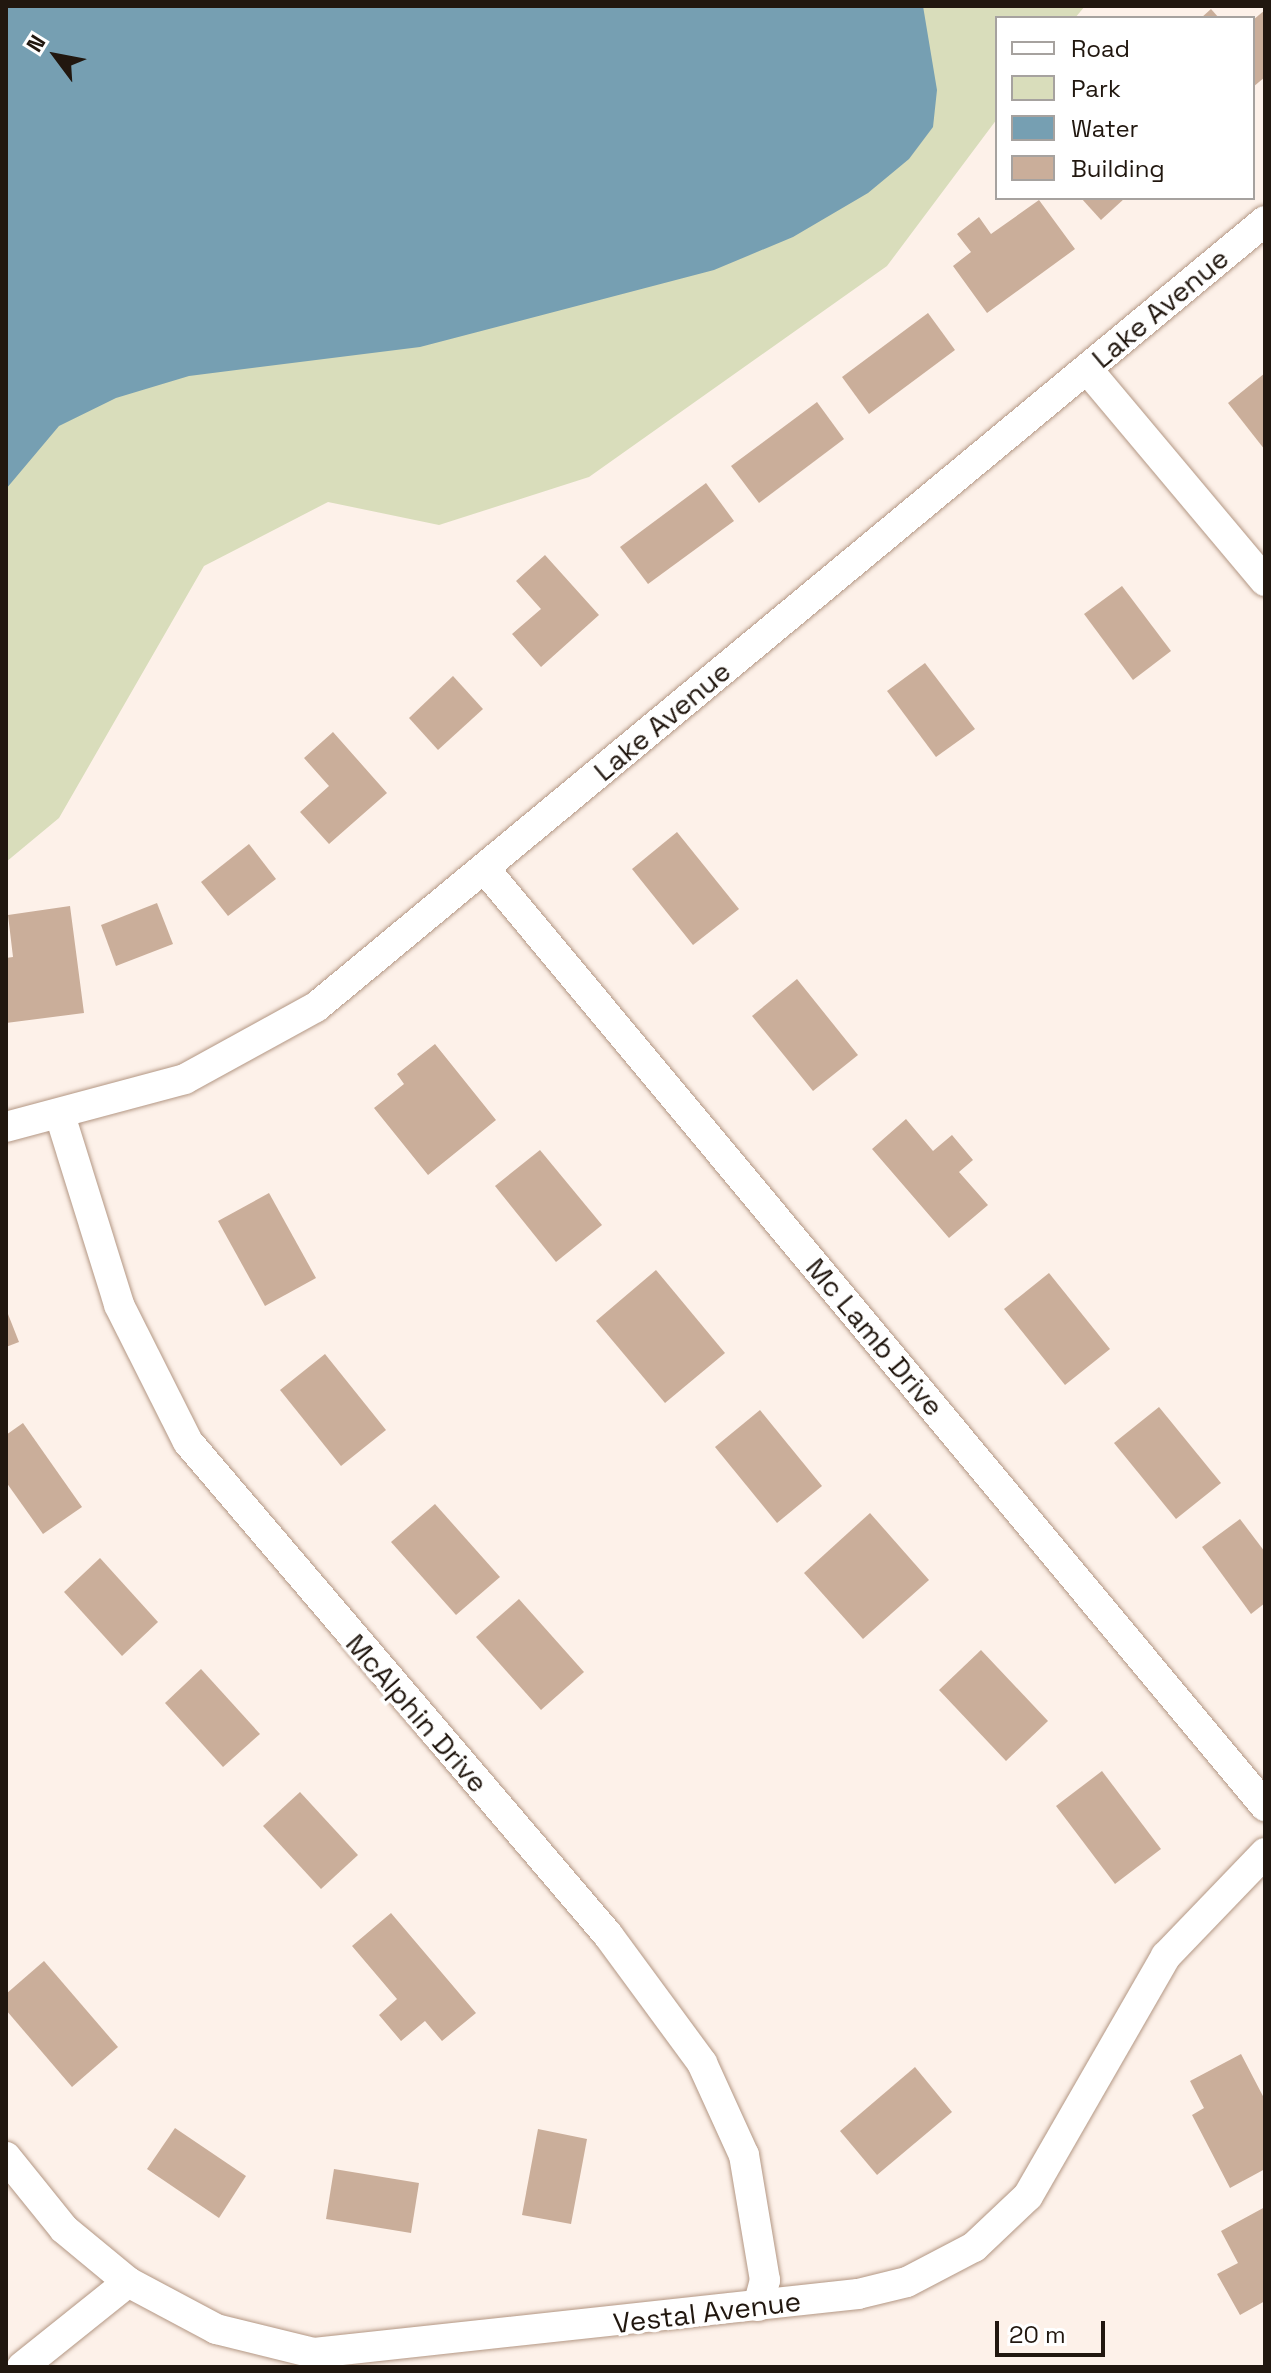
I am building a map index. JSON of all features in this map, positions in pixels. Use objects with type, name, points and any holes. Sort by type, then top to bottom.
[{"type":"street","name":"Lake Avenue","points":[[6,1127],[185,1079],[253,1048],[316,1007],[1265,221]]},
{"type":"street","points":[[1087,369],[1265,581]]},
{"type":"street","name":"Mc Lamb Drive","points":[[484,868],[1265,1806]]},
{"type":"street","name":"McAlphin Drive","points":[[60,1115],[119,1305],[188,1442],[608,1935],[702,2063],[744,2155],[765,2280],[758,2306]]},
{"type":"street","name":"Vestal Avenue","points":[[6,2157],[64,2229],[128,2282],[216,2329],[314,2353],[758,2306],[907,2282],[993,2231],[1056,2154],[1166,1956],[1265,1853]]},
{"type":"street","points":[[22,2367],[128,2282]]},
{"type":"green space","points":[[6,6],[1085,6],[1077,16],[995,16],[995,122],[887,266],[589,477],[439,525],[328,502],[204,566],[59,818],[6,862]]},
{"type":"water","points":[[6,6],[923,6],[937,90],[933,127],[909,159],[868,193],[793,237],[714,270],[420,347],[189,376],[116,398],[59,426],[6,489]]},
{"type":"building","points":[[1211,9],[1217,16],[1203,16]]},
{"type":"building","points":[[1265,10],[1265,77],[1255,85],[1255,18]]},
{"type":"building","points":[[1039,200],[1075,249],[987,313],[953,266],[971,252],[957,234],[979,217],[991,234]]},
{"type":"building","points":[[1083,200],[1123,200],[1101,220]]},
{"type":"building","points":[[928,313],[955,350],[869,414],[842,377]]},
{"type":"building","points":[[1265,373],[1265,450],[1228,403]]},
{"type":"building","points":[[817,402],[844,439],[759,503],[731,466]]},
{"type":"building","points":[[706,483],[734,521],[648,584],[620,547]]},
{"type":"building","points":[[545,555],[599,615],[541,667],[512,634],[541,609],[516,581]]},
{"type":"building","points":[[1122,586],[1171,651],[1133,680],[1084,614]]},
{"type":"building","points":[[925,663],[975,729],[936,757],[887,691]]},
{"type":"building","points":[[453,676],[483,709],[438,750],[409,718]]},
{"type":"building","points":[[333,732],[387,793],[329,844],[300,812],[329,786],[304,758]]},
{"type":"building","points":[[677,832],[739,909],[693,945],[632,869]]},
{"type":"building","points":[[249,844],[276,879],[228,916],[201,882]]},
{"type":"building","points":[[157,903],[173,944],[116,966],[101,925]]},
{"type":"building","points":[[70,906],[84,1013],[6,1023],[6,958],[13,957],[8,915]]},
{"type":"building","points":[[797,979],[858,1055],[813,1091],[752,1016]]},
{"type":"building","points":[[435,1044],[496,1120],[428,1175],[374,1108],[404,1084],[397,1074]]},
{"type":"building","points":[[906,1119],[933,1151],[952,1135],[973,1160],[959,1172],[988,1205],[949,1238],[872,1149]]},
{"type":"building","points":[[540,1150],[602,1225],[556,1262],[495,1186]]},
{"type":"building","points":[[269,1193],[316,1278],[265,1306],[218,1221]]},
{"type":"building","points":[[656,1270],[725,1353],[665,1403],[596,1321]]},
{"type":"building","points":[[1049,1273],[1110,1349],[1065,1385],[1004,1309]]},
{"type":"building","points":[[6,1309],[19,1342],[6,1347]]},
{"type":"building","points":[[325,1354],[386,1430],[341,1466],[280,1390]]},
{"type":"building","points":[[1159,1407],[1221,1483],[1176,1519],[1114,1443]]},
{"type":"building","points":[[760,1410],[822,1486],[777,1523],[715,1447]]},
{"type":"building","points":[[23,1423],[82,1507],[43,1534],[6,1482],[6,1435]]},
{"type":"building","points":[[435,1504],[500,1577],[456,1615],[391,1542]]},
{"type":"building","points":[[870,1513],[929,1580],[863,1639],[804,1573]]},
{"type":"building","points":[[1240,1519],[1265,1552],[1265,1603],[1251,1614],[1202,1547]]},
{"type":"building","points":[[100,1558],[158,1622],[122,1656],[64,1592]]},
{"type":"building","points":[[519,1599],[584,1672],[541,1710],[476,1637]]},
{"type":"building","points":[[981,1650],[1048,1721],[1006,1761],[939,1690]]},
{"type":"building","points":[[201,1669],[260,1734],[223,1767],[165,1703]]},
{"type":"building","points":[[1102,1771],[1161,1849],[1115,1884],[1056,1806]]},
{"type":"building","points":[[300,1792],[358,1855],[321,1889],[263,1826]]},
{"type":"building","points":[[391,1913],[476,2013],[442,2041],[425,2021],[401,2041],[379,2015],[397,1999],[352,1946]]},
{"type":"building","points":[[44,1961],[118,2047],[72,2087],[6,2010],[6,1994]]},
{"type":"building","points":[[1241,2054],[1265,2100],[1265,2169],[1230,2188],[1192,2115],[1204,2108],[1190,2081]]},
{"type":"building","points":[[915,2067],[952,2112],[877,2175],[840,2131]]},
{"type":"building","points":[[175,2128],[246,2176],[219,2218],[147,2169]]},
{"type":"building","points":[[538,2129],[587,2139],[571,2224],[522,2215]]},
{"type":"building","points":[[334,2169],[419,2183],[411,2233],[326,2219]]},
{"type":"building","points":[[1265,2207],[1265,2301],[1240,2315],[1217,2274],[1238,2263],[1221,2231]]}]
